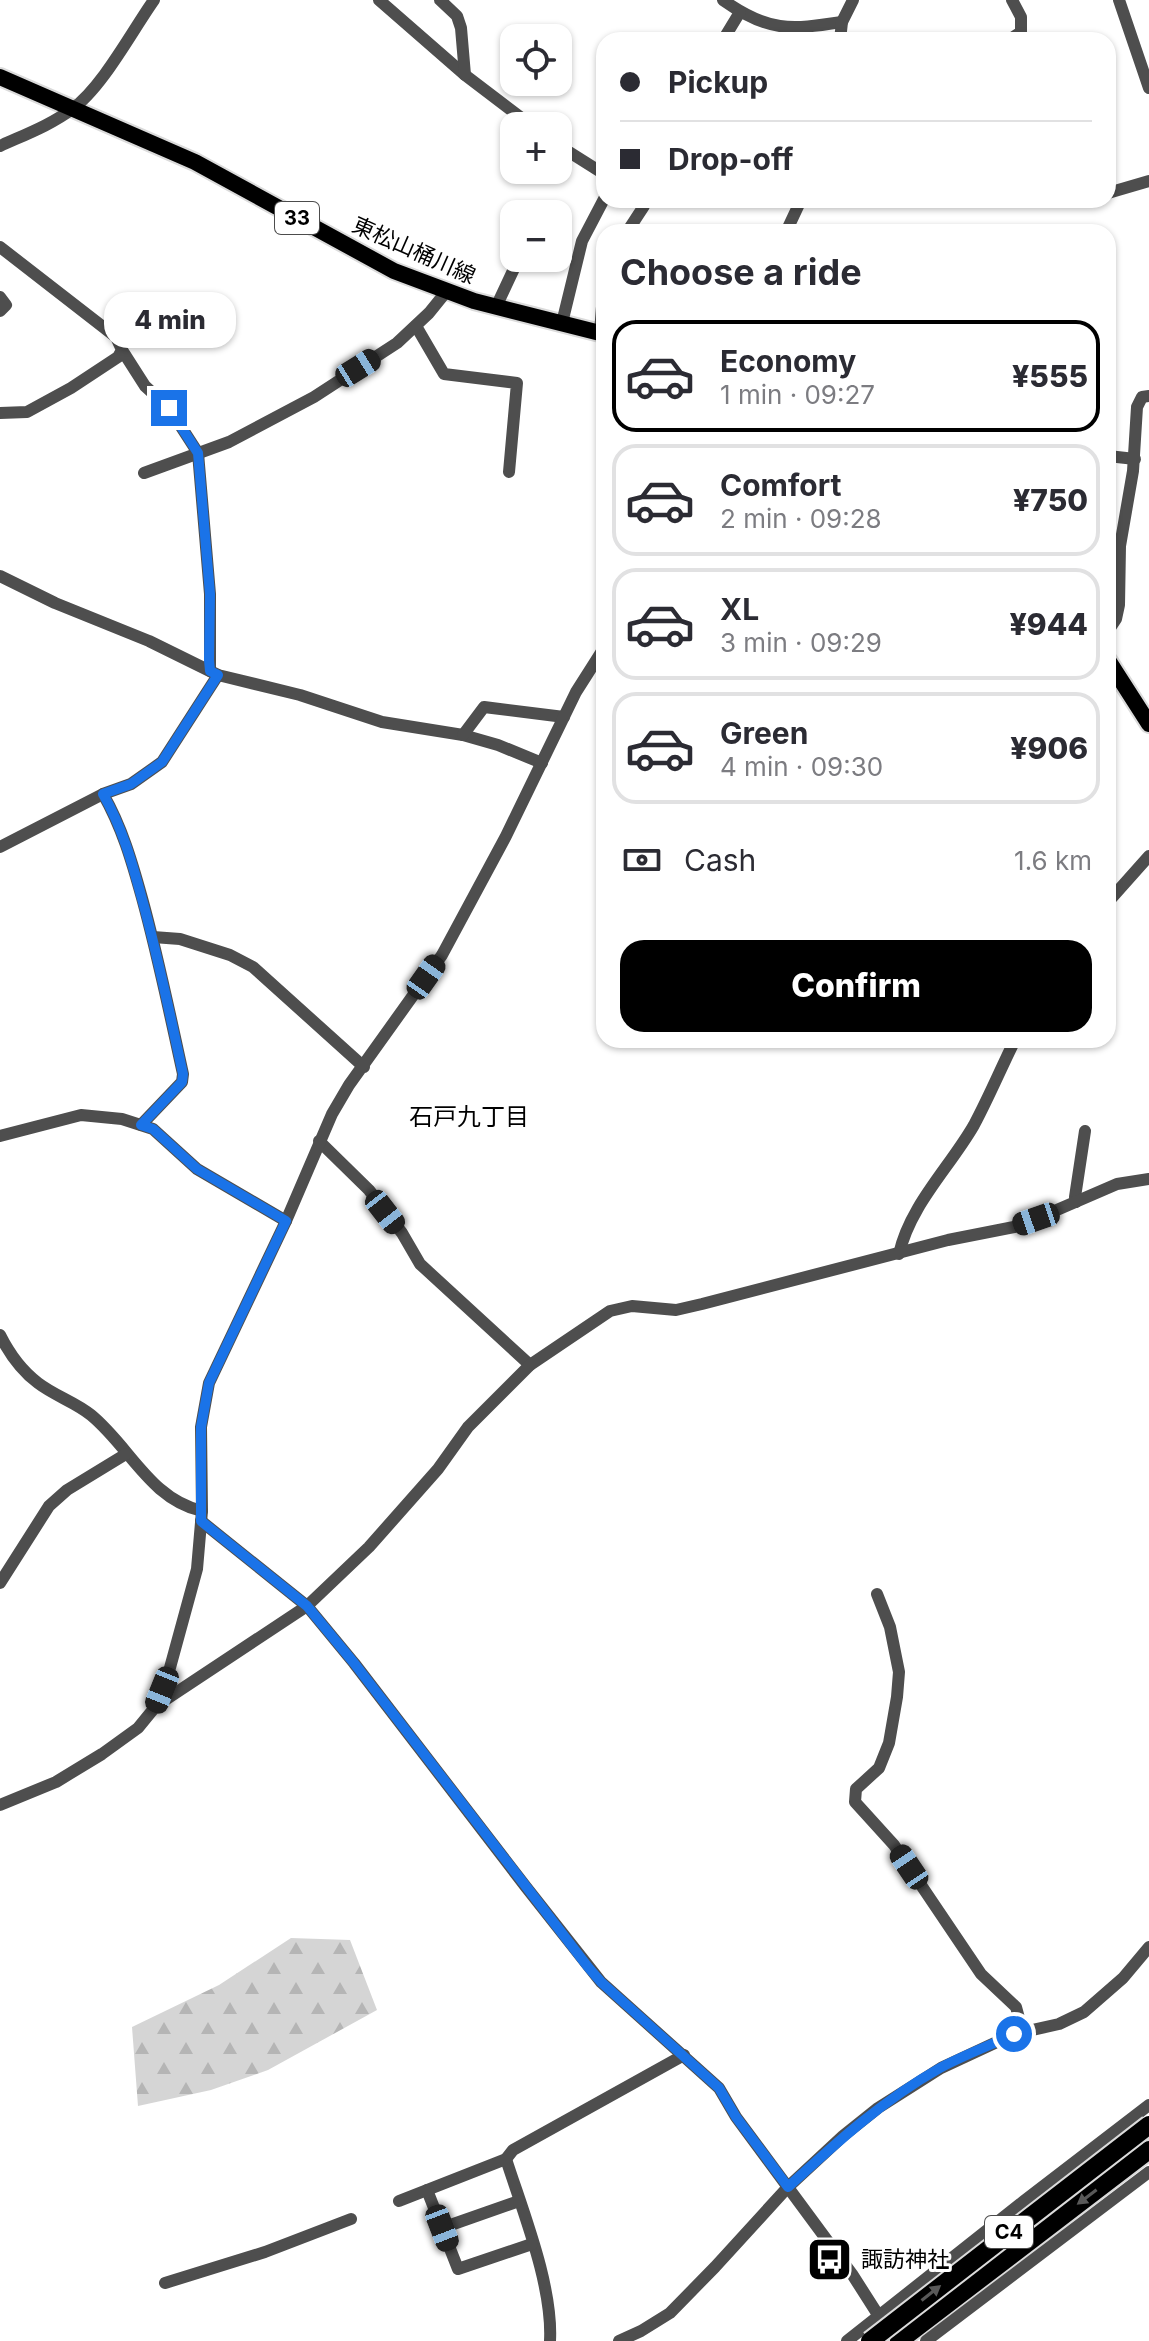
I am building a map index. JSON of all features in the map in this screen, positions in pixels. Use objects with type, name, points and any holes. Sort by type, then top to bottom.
[{"type":"highway","name":"C4","points":[[870,2341],[1149,2125]]},
{"type":"highway","name":"C4","points":[[897,2341],[1149,2150]]},
{"type":"main road","name":"東松山桶川線","points":[[0,77],[195,162],[394,271],[446,292],[496,307],[596,332]]},
{"type":"main road","points":[[1116,685],[1149,724]]},
{"type":"street","points":[[0,146],[73,109],[95,87],[154,0]]},
{"type":"street","points":[[379,0],[465,75],[514,112]]},
{"type":"street","points":[[440,0],[457,16],[461,28],[465,75]]},
{"type":"street","points":[[457,16],[461,0]]},
{"type":"street","points":[[723,0],[740,12],[792,29],[842,22]]},
{"type":"street","points":[[841,32],[842,22],[853,0]]},
{"type":"street","points":[[1012,0],[1021,17],[1021,32]]},
{"type":"street","points":[[1119,0],[1148,83]]},
{"type":"street","points":[[728,32],[740,12]]},
{"type":"street","points":[[572,154],[596,169]]},
{"type":"street","points":[[1116,191],[1149,181]]},
{"type":"street","points":[[562,323],[582,241],[599,208]]},
{"type":"street","points":[[0,247],[116,337],[145,386],[169,408],[198,453],[214,673],[162,762],[131,784],[103,794],[0,847]]},
{"type":"street","points":[[496,307],[512,272]]},
{"type":"street","points":[[144,473],[229,442],[314,397],[397,343],[446,292]]},
{"type":"street","points":[[0,297],[6,305],[0,311]]},
{"type":"street","points":[[416,326],[444,374],[517,383],[509,472]]},
{"type":"street","points":[[0,413],[27,412],[71,388],[118,357],[122,350]]},
{"type":"street","points":[[1116,619],[1120,546],[1135,459],[1137,407],[1142,397],[1149,396]]},
{"type":"street","points":[[1116,457],[1135,459]]},
{"type":"street","points":[[0,576],[214,673],[300,695],[382,722],[463,735],[542,763]]},
{"type":"street","points":[[0,1805],[56,1782],[102,1754],[138,1728],[156,1706],[168,1675],[197,1569],[201,1516],[201,1427],[209,1383],[286,1221],[319,1141],[349,1085],[442,955],[506,836],[576,692],[596,661]]},
{"type":"street","points":[[463,735],[484,707],[564,717]]},
{"type":"street","points":[[103,794],[118,819],[153,937],[183,1074],[182,1082],[141,1125]]},
{"type":"street","points":[[1116,893],[1149,856]]},
{"type":"street","points":[[153,937],[180,939],[230,955],[253,967],[364,1067]]},
{"type":"street","points":[[899,1254],[903,1236],[938,1176],[973,1126],[1011,1048]]},
{"type":"street","points":[[0,1136],[81,1115],[122,1119],[153,1129],[197,1169],[286,1221]]},
{"type":"street","points":[[1076,1202],[1085,1131]]},
{"type":"street","points":[[319,1141],[369,1190],[402,1233],[420,1264],[530,1365]]},
{"type":"street","points":[[156,1706],[307,1606],[369,1547],[438,1469],[468,1427],[530,1365],[610,1311],[632,1306],[676,1310],[948,1240],[1014,1227],[1117,1184],[1149,1179]]},
{"type":"street","points":[[0,1335],[19,1365],[38,1383],[94,1417],[168,1498],[201,1516],[307,1606],[601,1982],[719,2088],[736,2117],[852,2274],[897,2341]]},
{"type":"street","points":[[0,1583],[49,1506],[67,1490],[126,1454]]},
{"type":"street","points":[[877,1594],[890,1627],[899,1672],[897,1697],[889,1743],[879,1768],[856,1789],[855,1802],[894,1845],[981,1974],[1016,2007],[1023,2033]]},
{"type":"street","points":[[619,2341],[670,2313],[788,2187],[878,2108],[941,2068],[1014,2034],[1059,2024],[1084,2012],[1123,1978],[1149,1947]]},
{"type":"street","points":[[399,2201],[506,2159],[513,2150],[684,2055]]},
{"type":"street","points":[[847,2341],[1149,2105]]},
{"type":"street","points":[[506,2159],[548,2307],[550,2341]]},
{"type":"street","points":[[926,2341],[1149,2172]]},
{"type":"street","points":[[427,2190],[458,2269],[532,2244]]},
{"type":"street","points":[[442,2228],[519,2201]]},
{"type":"street","points":[[165,2283],[265,2252],[351,2219]]},
{"type":"green space","points":[[291,1938],[350,1940],[377,2010],[268,2070],[211,2090],[138,2106],[132,2027],[219,1985]]},
{"type":"place","name":"諏訪神社","points":[[830,2259]]},
{"type":"district","name":"石戸九丁目","points":[[469,1117]]},
{"type":"route","points":[[169,408],[198,453],[210,594],[209,660],[210,671],[218,675],[162,762],[131,784],[103,794],[118,819],[137,880],[153,937],[183,1074],[182,1082],[141,1125],[153,1129],[197,1169],[286,1221],[209,1383],[201,1427],[201,1521],[307,1606],[588,1967],[719,2088],[736,2117],[788,2187],[878,2108],[941,2068],[1014,2034]]}]
